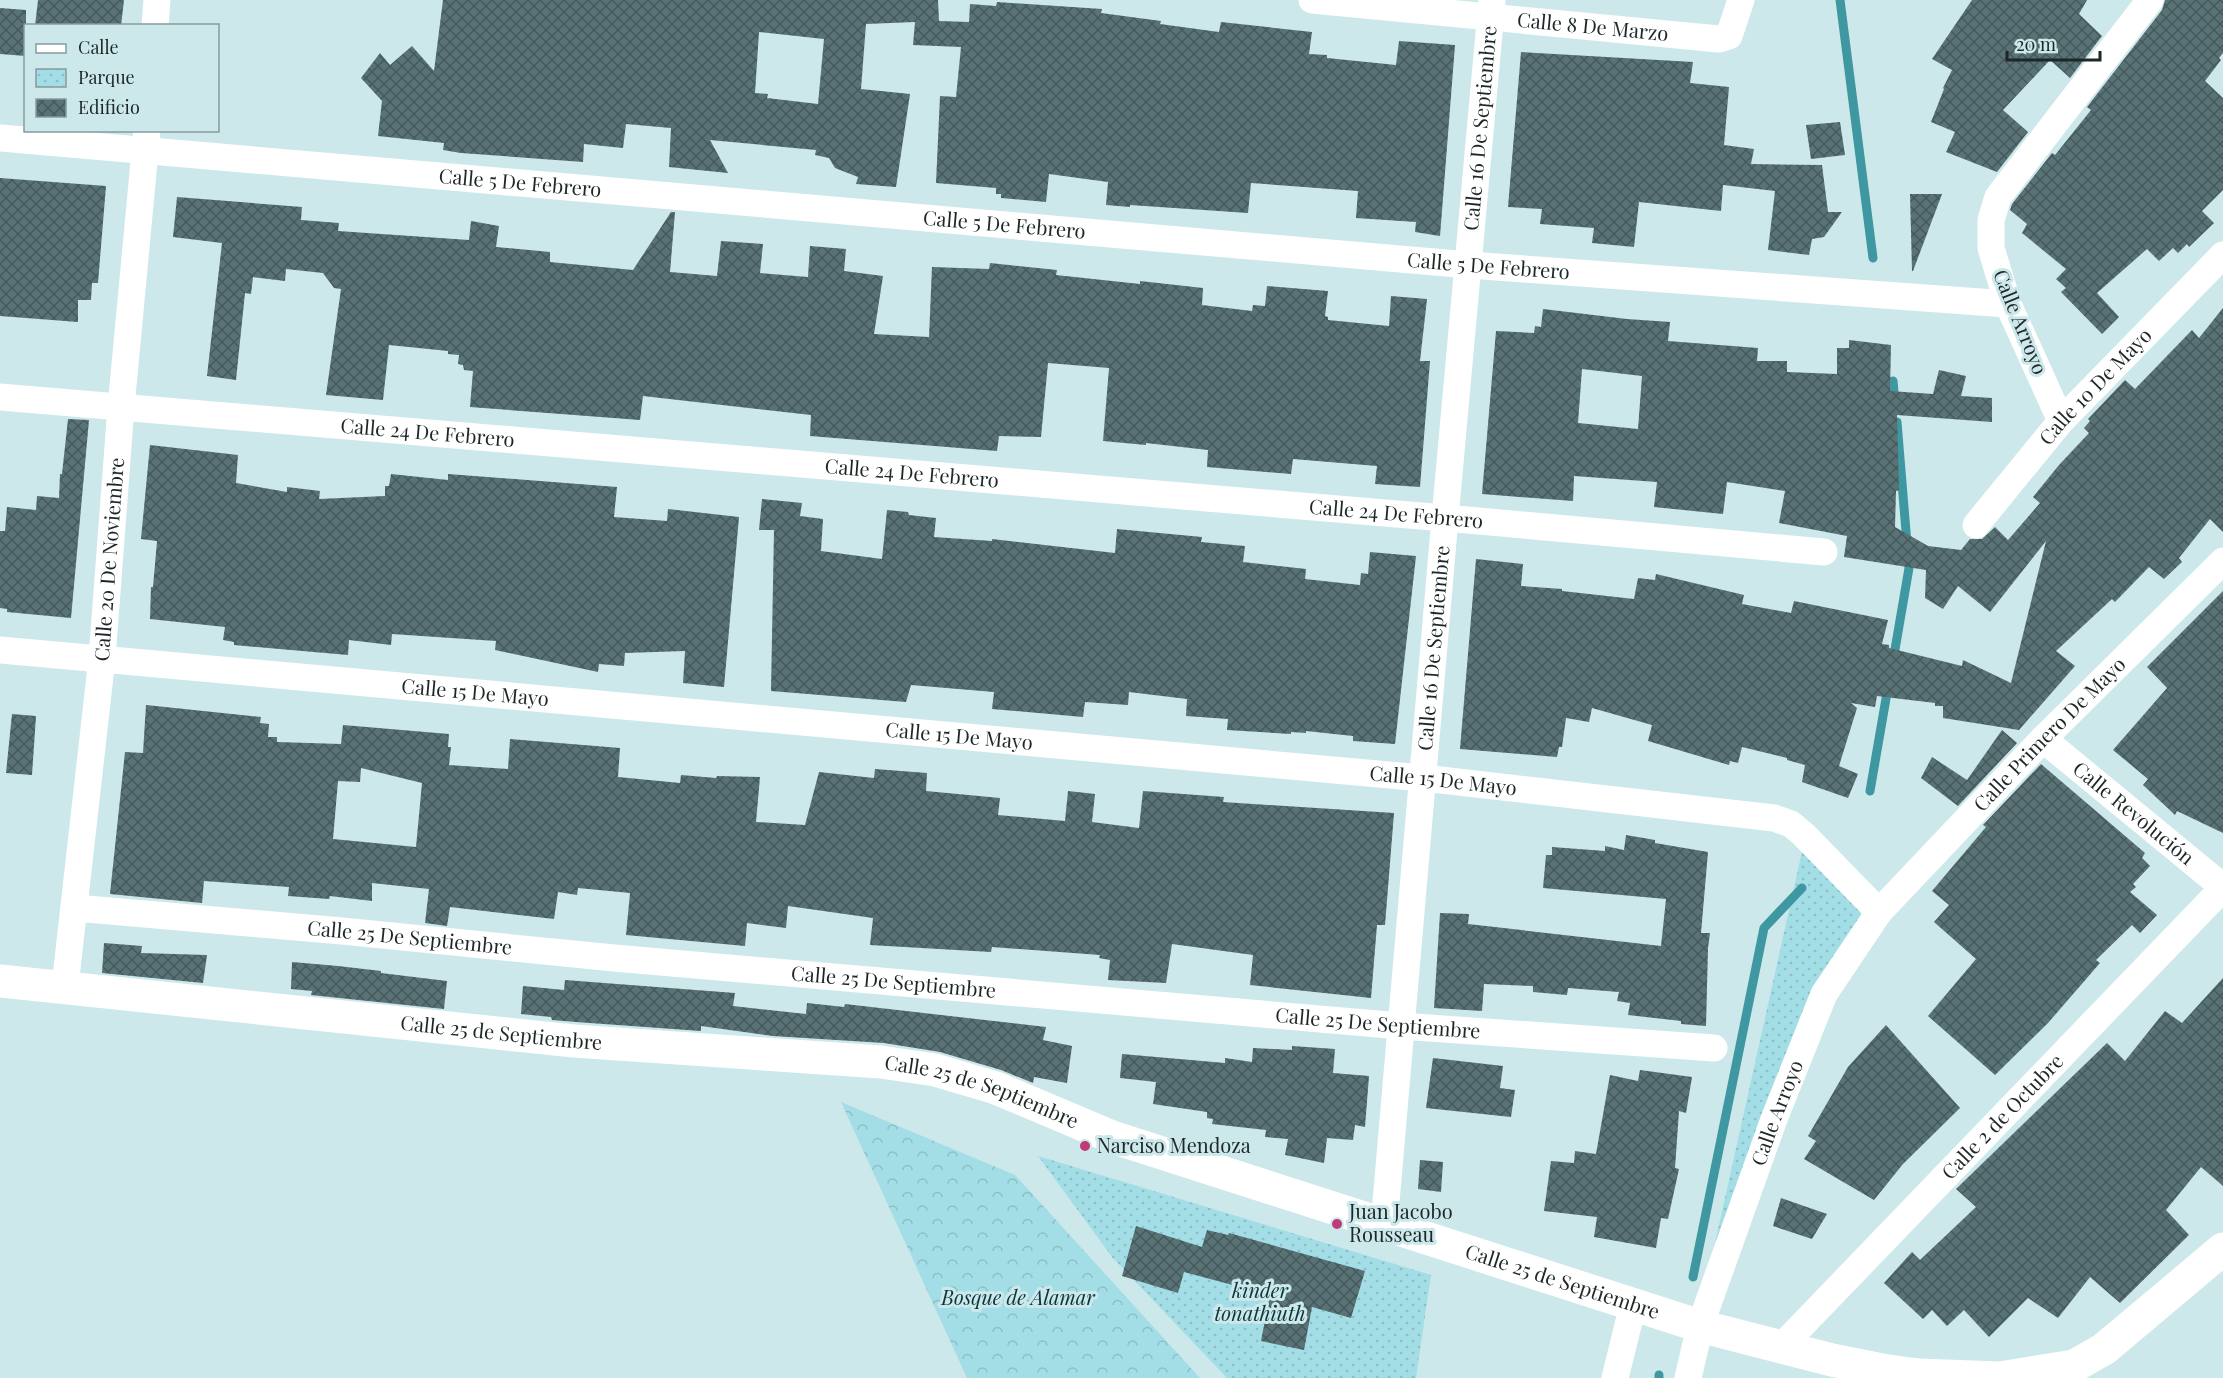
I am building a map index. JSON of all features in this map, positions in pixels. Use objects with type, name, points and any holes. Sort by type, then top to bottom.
[{"type":"main road","name":"Calle 25 de Septiembre","points":[[0,981],[574,1041],[906,1064],[996,1088],[1112,1137],[1633,1305],[1700,1326],[1882,1371],[1918,1375],[2000,1377],[2082,1372],[2104,1349],[2223,1249]]},
{"type":"street","points":[[155,24],[157,0]]},
{"type":"street","name":"Calle 8 De Marzo","points":[[1312,0],[1492,8],[1719,39],[1729,36],[1742,0]]},
{"type":"street","name":"Calle Arroyo","points":[[2061,421],[2008,304],[1991,248],[1991,220],[1998,197],[2150,0]]},
{"type":"street","name":"Calle 16 De Septiembre","points":[[1384,1225],[1492,8]]},
{"type":"street","name":"Calle 5 De Febrero","points":[[0,138],[147,141],[1469,265],[2008,304]]},
{"type":"street","name":"Calle 20 De Noviembre","points":[[65,986],[102,658],[122,407],[147,141]]},
{"type":"street","name":"Calle 10 De Mayo","points":[[1976,525],[2061,421],[2223,255]]},
{"type":"street","name":"Calle 24 De Febrero","points":[[0,397],[1824,552]]},
{"type":"street","name":"Calle Primero De Mayo","points":[[1879,912],[2043,739],[2223,561]]},
{"type":"street","name":"Calle 15 De Mayo","points":[[0,650],[1423,778],[1774,818],[1791,824],[1803,834],[1879,912]]},
{"type":"street","name":"Calle Revolución","points":[[2043,739],[2223,888]]},
{"type":"street","name":"Calle 2 de Octubre","points":[[1782,1346],[2223,888]]},
{"type":"street","name":"Calle 25 De Septiembre","points":[[75,908],[614,958],[1401,1026],[1714,1048]]},
{"type":"street","name":"Calle Arroyo","points":[[1688,1378],[1700,1326],[1774,1119],[1824,994],[1879,912]]},
{"type":"street","points":[[1615,1378],[1633,1305]]},
{"type":"green space","points":[[1807,829],[1878,903],[1701,1306]]},
{"type":"green space","name":"Bosque de Alamar","points":[[841,1102],[1015,1175],[1200,1378],[967,1378]]},
{"type":"green space","name":"kinder tonathiuth","points":[[1038,1156],[1431,1275],[1416,1378],[1227,1378],[1112,1257]]},
{"type":"building","points":[[38,0],[124,0],[121,24],[35,24]]},
{"type":"building","points":[[443,0],[938,0],[939,21],[969,22],[970,4],[996,6],[997,2],[1102,9],[1101,13],[1219,32],[1221,22],[1312,32],[1309,54],[1396,65],[1399,41],[1455,45],[1440,236],[1415,232],[1416,222],[1356,218],[1358,191],[1251,183],[1248,213],[1106,205],[1108,182],[1049,174],[1046,202],[1001,198],[1001,194],[996,194],[996,188],[936,183],[940,96],[956,97],[961,47],[913,45],[915,22],[866,24],[861,89],[910,94],[896,187],[856,184],[858,177],[835,168],[829,158],[815,155],[816,150],[710,140],[728,173],[669,167],[671,128],[626,124],[623,148],[584,144],[583,162],[461,153],[443,150],[444,143],[378,136],[382,101],[361,78],[380,53],[390,65],[412,46],[434,71]],"holes":[[[759,32],[824,39],[818,104],[767,98],[768,94],[755,93]]]},
{"type":"building","points":[[1972,0],[2087,0],[2079,14],[2102,36],[2070,78],[2050,60],[2003,110],[2028,132],[1997,172],[1946,152],[1955,132],[1931,122],[1952,70],[1932,59]]},
{"type":"building","points":[[2165,0],[2223,0],[2223,53],[2219,58],[2221,60],[2205,81],[2223,98],[2223,190],[2202,211],[2214,223],[2189,247],[2187,244],[2178,253],[2173,248],[2159,261],[2147,249],[2097,293],[2119,317],[2102,334],[2061,292],[2066,288],[2056,279],[2066,269],[2022,233],[2027,224],[2010,210],[2012,204],[2052,153],[2055,155],[2091,110],[2087,107],[2162,10]]},
{"type":"building","points":[[0,8],[26,10],[24,56],[0,54]]},
{"type":"building","points":[[1521,52],[1693,62],[1690,83],[1729,87],[1724,145],[1754,149],[1751,164],[1822,165],[1828,212],[1842,212],[1824,237],[1812,239],[1809,255],[1768,250],[1775,191],[1723,185],[1721,211],[1639,202],[1634,247],[1592,243],[1594,228],[1540,224],[1542,209],[1508,207]]},
{"type":"building","points":[[1840,122],[1845,155],[1811,159],[1806,125]]},
{"type":"building","points":[[0,178],[106,186],[98,283],[92,283],[91,300],[78,300],[78,322],[0,316]]},
{"type":"building","points":[[1910,194],[1942,194],[1913,271],[1912,271]]},
{"type":"building","points":[[177,197],[302,207],[301,220],[339,223],[338,231],[469,240],[471,221],[499,226],[496,247],[550,252],[550,262],[633,270],[671,212],[675,212],[670,272],[717,276],[721,241],[763,244],[760,273],[808,277],[810,246],[846,249],[844,271],[883,276],[874,334],[929,337],[932,267],[989,269],[990,263],[1057,270],[1056,275],[1203,288],[1202,305],[1252,311],[1253,305],[1265,306],[1267,286],[1328,291],[1325,316],[1328,320],[1389,326],[1391,296],[1427,299],[1420,361],[1430,361],[1420,487],[1375,484],[1377,466],[1293,459],[1291,474],[1207,467],[1208,450],[1103,441],[1109,368],[1048,363],[1041,437],[999,436],[997,451],[810,436],[811,415],[643,396],[640,420],[470,407],[473,371],[464,370],[463,365],[458,364],[459,355],[448,354],[448,351],[389,345],[383,400],[326,395],[341,289],[334,288],[323,273],[286,269],[285,281],[253,277],[251,294],[245,293],[236,380],[207,376],[222,243],[173,237]]},
{"type":"building","points":[[2223,308],[2223,532],[2210,519],[2179,558],[2182,562],[2164,579],[2149,567],[2115,602],[2112,599],[2056,651],[2075,666],[2019,730],[1943,718],[1943,706],[1935,706],[1935,703],[1877,696],[1875,707],[1851,703],[1857,708],[1839,766],[1858,774],[1848,798],[1802,782],[1805,765],[1787,760],[1787,758],[1742,747],[1738,763],[1730,761],[1729,765],[1648,741],[1652,725],[1592,708],[1589,722],[1566,718],[1562,747],[1559,747],[1557,757],[1460,749],[1476,559],[1523,564],[1521,586],[1634,599],[1638,578],[1655,580],[1656,574],[1744,595],[1742,604],[1791,613],[1794,601],[1888,620],[1882,644],[1889,645],[1889,648],[1962,666],[1963,660],[2011,683],[2046,541],[1990,612],[1958,586],[1943,609],[1925,598],[1926,570],[1844,557],[1847,536],[1779,523],[1785,491],[1727,482],[1723,514],[1654,507],[1657,482],[1574,476],[1573,501],[1482,494],[1496,331],[1534,333],[1535,326],[1541,327],[1543,309],[1670,322],[1668,341],[1758,348],[1757,361],[1787,361],[1787,372],[1837,374],[1837,348],[1849,348],[1849,340],[1891,345],[1890,391],[1933,394],[1939,370],[1966,376],[1961,396],[1992,398],[1992,422],[1897,415],[1899,490],[1896,491],[1895,527],[1928,546],[1961,550],[1970,539],[1982,539],[1995,527],[2008,540],[2040,503],[2033,497],[2089,433],[2084,428],[2090,421],[2088,419],[2125,380],[2135,389],[2192,330],[2199,338]],"holes":[[[1582,369],[1642,376],[1638,429],[1578,423]]]},
{"type":"building","points":[[68,419],[89,420],[71,618],[7,612],[7,609],[0,608],[0,531],[5,531],[7,507],[36,510],[37,496],[59,498]]},
{"type":"building","points":[[150,445],[238,455],[236,483],[287,492],[287,487],[320,491],[319,499],[385,496],[385,486],[389,486],[391,474],[448,480],[448,474],[617,487],[614,517],[667,521],[668,509],[739,517],[724,687],[683,683],[685,651],[625,653],[624,666],[599,664],[598,672],[495,650],[496,641],[392,634],[391,645],[349,640],[348,655],[234,645],[234,642],[223,640],[225,627],[150,619],[151,587],[153,587],[157,541],[141,539]]},
{"type":"building","points":[[762,499],[802,503],[800,516],[823,519],[821,551],[882,559],[887,510],[936,518],[934,537],[992,541],[992,539],[1115,553],[1117,529],[1202,537],[1201,542],[1245,546],[1243,562],[1306,569],[1305,579],[1360,585],[1361,573],[1368,574],[1370,552],[1416,556],[1395,744],[1353,741],[1353,736],[1306,731],[1306,733],[1291,732],[1291,734],[1227,730],[1228,719],[1186,716],[1187,699],[1129,692],[1128,705],[1085,702],[1083,717],[992,709],[994,692],[911,685],[906,702],[771,691],[774,530],[759,530]]},
{"type":"building","points":[[2223,591],[2223,833],[2177,811],[2175,815],[2143,785],[2148,779],[2113,750],[2167,688],[2147,667]]},
{"type":"building","points":[[146,705],[261,717],[260,723],[269,724],[268,737],[277,737],[277,742],[341,744],[343,725],[449,734],[448,747],[451,747],[449,765],[508,769],[510,739],[620,748],[618,777],[680,783],[681,775],[716,778],[717,776],[760,777],[756,822],[805,825],[819,772],[874,778],[875,769],[927,773],[926,791],[1000,798],[998,815],[1065,821],[1068,791],[1095,794],[1092,822],[1139,828],[1143,791],[1224,797],[1223,802],[1394,813],[1385,925],[1377,925],[1371,998],[1250,985],[1253,955],[1172,944],[1166,983],[1108,980],[1110,960],[1099,958],[1100,955],[992,947],[991,952],[870,945],[873,918],[788,906],[786,928],[747,923],[745,946],[626,935],[630,893],[578,888],[577,895],[558,892],[554,919],[450,907],[447,926],[425,923],[429,889],[372,883],[372,901],[330,896],[329,899],[288,896],[289,887],[204,881],[202,903],[110,894],[125,752],[143,753]],"holes":[[[361,768],[422,783],[416,847],[333,839],[338,781],[360,782]]]},
{"type":"building","points":[[12,714],[36,716],[32,775],[6,773]]},
{"type":"building","points":[[2002,730],[2017,743],[1958,806],[1921,778],[1932,757],[1967,780]]},
{"type":"building","points":[[2041,764],[2145,853],[2142,858],[2150,866],[2133,884],[2136,887],[2130,892],[2157,915],[2140,933],[2132,925],[2096,960],[2100,963],[2048,1023],[1995,1075],[1928,1016],[1976,959],[1934,922],[1949,905],[1932,891],[1986,827],[1983,825]]},
{"type":"building","points":[[1626,835],[1655,840],[1655,843],[1708,852],[1701,933],[1710,933],[1706,1026],[1628,1015],[1630,1003],[1617,1001],[1619,992],[1568,988],[1567,995],[1533,992],[1533,986],[1484,984],[1482,1011],[1434,1008],[1440,913],[1469,914],[1468,924],[1661,946],[1666,899],[1543,888],[1546,855],[1552,855],[1552,847],[1605,851],[1605,846],[1624,850]]},
{"type":"building","points":[[104,943],[142,946],[141,953],[207,955],[203,983],[102,973]]},
{"type":"building","points":[[292,962],[381,971],[381,973],[447,981],[444,1009],[311,995],[312,991],[291,989]]},
{"type":"building","points":[[2223,978],[2223,1186],[2201,1167],[2166,1210],[2189,1235],[2120,1303],[2090,1277],[2058,1318],[2028,1298],[1989,1337],[1964,1310],[1947,1326],[1932,1310],[1923,1319],[1884,1283],[1912,1252],[1920,1260],[1976,1207],[1956,1189],[2107,1043],[2125,1061],[2165,1011],[2182,1023]]},
{"type":"building","points":[[565,980],[735,993],[733,1006],[806,1014],[807,1003],[844,1007],[845,1004],[1046,1027],[1043,1040],[1072,1046],[1067,1083],[1034,1077],[1033,1083],[1001,1070],[940,1052],[884,1043],[773,1036],[701,1026],[701,1031],[576,1022],[521,1014],[523,986],[564,990]]},
{"type":"building","points":[[1886,1025],[1960,1108],[1903,1164],[1874,1200],[1804,1159],[1816,1141],[1808,1136],[1848,1067]]},
{"type":"building","points":[[1292,1046],[1335,1049],[1333,1073],[1369,1076],[1365,1127],[1355,1125],[1353,1140],[1327,1138],[1324,1163],[1285,1155],[1288,1139],[1265,1137],[1266,1130],[1212,1124],[1213,1119],[1207,1118],[1207,1112],[1153,1104],[1156,1082],[1120,1078],[1122,1054],[1225,1063],[1225,1058],[1252,1062],[1253,1048],[1292,1050]]},
{"type":"building","points":[[1433,1058],[1503,1066],[1500,1088],[1515,1090],[1511,1117],[1426,1108]]},
{"type":"building","points":[[1640,1070],[1692,1077],[1686,1113],[1679,1111],[1675,1168],[1679,1169],[1668,1219],[1661,1218],[1656,1248],[1594,1237],[1597,1217],[1544,1211],[1551,1161],[1574,1163],[1575,1151],[1596,1154],[1610,1075],[1638,1081]]},
{"type":"building","points":[[1420,1160],[1443,1162],[1441,1192],[1418,1189]]},
{"type":"building","points":[[1781,1198],[1827,1214],[1812,1239],[1773,1226]]},
{"type":"building","points":[[1136,1226],[1202,1247],[1207,1230],[1228,1235],[1229,1233],[1365,1271],[1351,1318],[1312,1307],[1304,1350],[1261,1341],[1270,1295],[1184,1272],[1178,1293],[1122,1276]]},
{"type":"waterway","points":[[1840,0],[1873,258]]},
{"type":"waterway","points":[[1893,381],[1895,402]]},
{"type":"waterway","points":[[1893,661],[1909,568],[1897,422]]},
{"type":"waterway","points":[[1870,791],[1888,687]]},
{"type":"waterway","points":[[1693,1277],[1764,928],[1802,888]]},
{"type":"place","name":"Narciso Mendoza","points":[[1085,1146]]},
{"type":"place","name":"Juan Jacobo Rousseau","points":[[1337,1224]]}]
